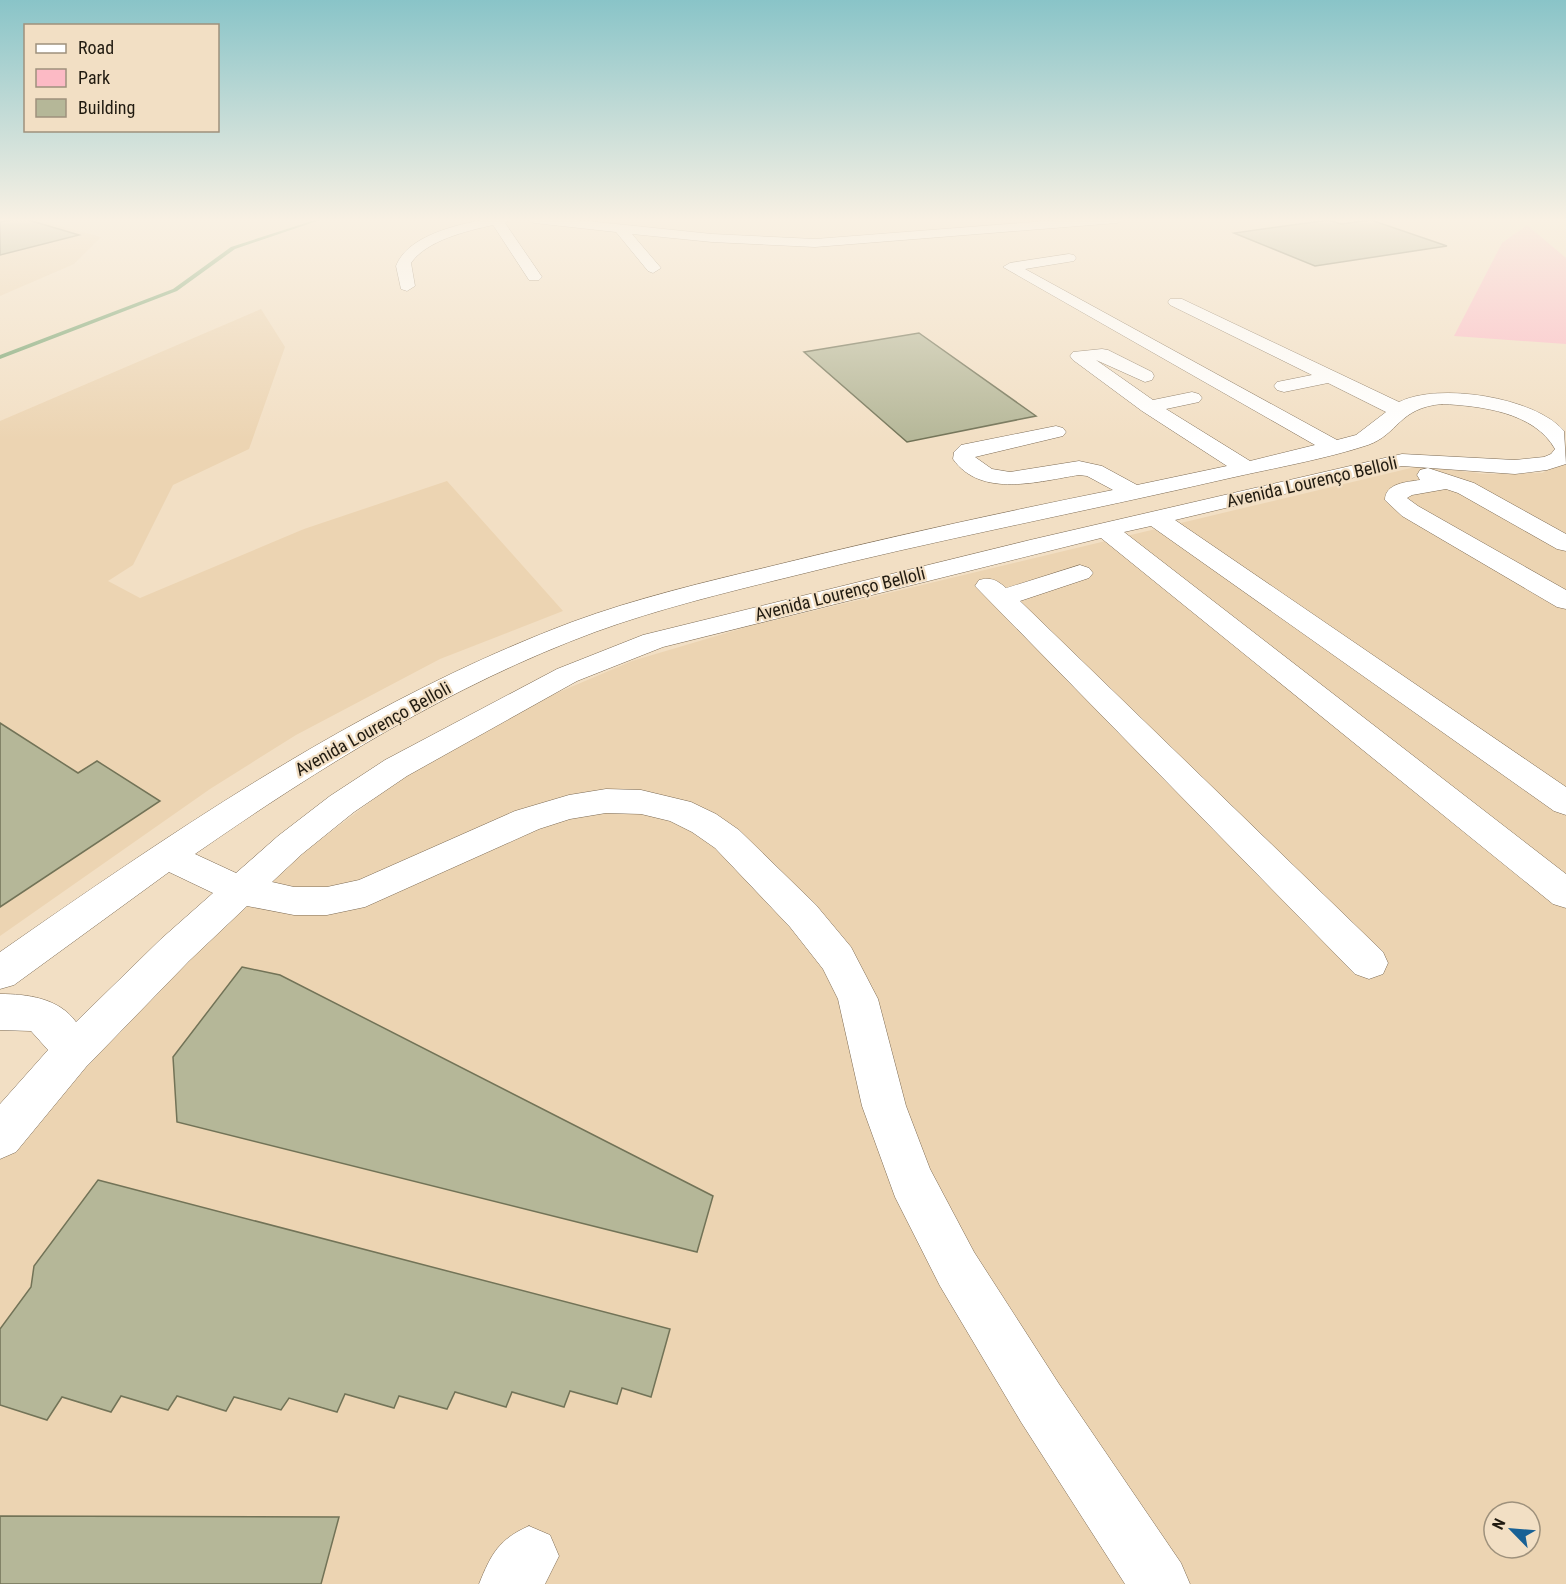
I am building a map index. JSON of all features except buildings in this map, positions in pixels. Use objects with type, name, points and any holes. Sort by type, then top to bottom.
[{"type":"street","points":[[1057,293],[1334,447]]},
{"type":"street","points":[[1176,302],[1401,411]]},
{"type":"street","points":[[1145,376],[1102,354],[1079,356],[1246,482]]},
{"type":"street","points":[[1284,386],[1330,377]]},
{"type":"street","points":[[1149,407],[1192,398]]},
{"type":"street","name":"Avenida Lourenço Belloli","points":[[0,973],[270,786],[379,722],[485,669],[580,629],[649,605],[864,549],[1215,475],[1246,482],[1396,461],[1422,460],[1515,467],[1559,459],[1566,449],[1557,435],[1539,421],[1510,409],[1453,399],[1411,404],[1374,435],[1363,440],[1334,447],[1246,482],[1156,518],[653,641],[567,675],[396,768],[342,804],[290,844],[239,890],[71,1054],[0,1137]]},
{"type":"street","points":[[1056,432],[969,450],[965,452],[964,459],[985,474],[1010,479],[1078,468],[1088,469],[1134,492]]},
{"type":"street","points":[[1396,461],[1466,488],[1566,544]]},
{"type":"street","points":[[1547,463],[1566,473]]},
{"type":"street","points":[[1447,482],[1405,489],[1396,495],[1396,500],[1410,511],[1566,601]]},
{"type":"street","points":[[1156,518],[1566,803]]},
{"type":"street","points":[[1105,529],[1566,894]]},
{"type":"street","points":[[961,564],[1002,598],[1369,963]]},
{"type":"street","points":[[1002,598],[1080,573]]},
{"type":"street","points":[[167,856],[239,890],[294,901],[327,901],[365,893],[527,820],[569,807],[606,801],[640,802],[679,811],[727,839],[803,916],[837,958],[858,999],[884,1106],[911,1181],[957,1269],[1040,1403],[1160,1584]]},
{"type":"street","points":[[0,1012],[30,1013],[48,1019],[62,1033],[71,1054]]},
{"type":"shaded area","points":[[261,309],[285,347],[249,449],[173,485],[133,565],[108,581],[140,598],[304,529],[447,481],[563,611],[440,659],[296,735],[210,789],[0,936],[0,421]]},
{"type":"shaded area","points":[[1566,460],[1566,1584],[0,1584],[0,1158],[228,910],[399,780],[524,707],[632,661],[750,626],[1419,466],[1485,474],[1542,473]]},
{"type":"green space","points":[[1476,293],[1566,293],[1566,344],[1454,336]]},
{"type":"waterway","points":[[0,357],[167,293]]}]
